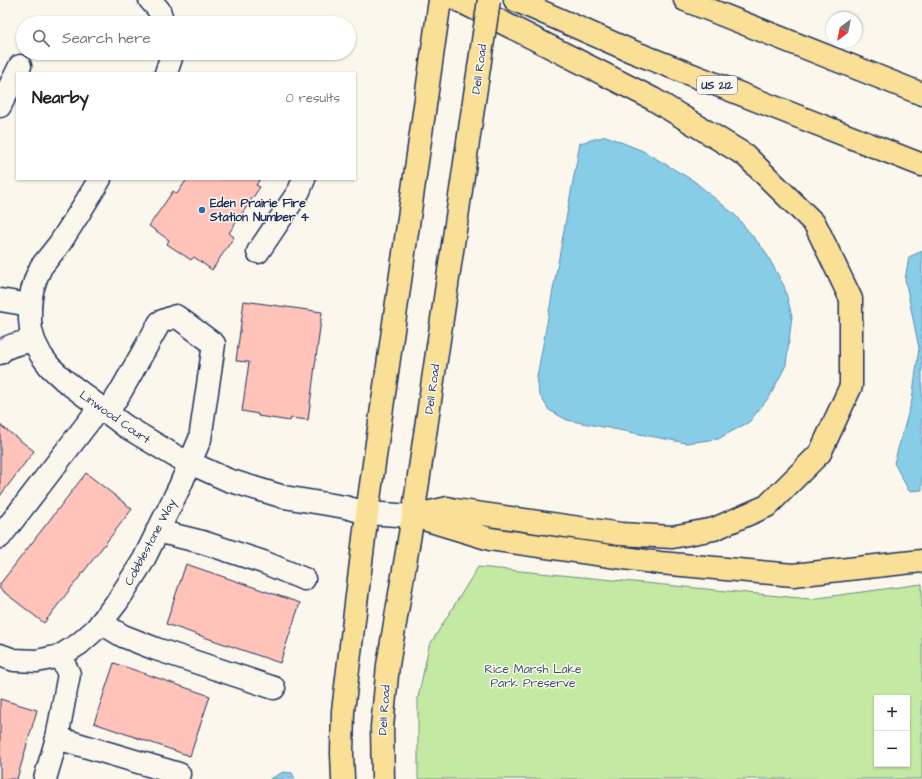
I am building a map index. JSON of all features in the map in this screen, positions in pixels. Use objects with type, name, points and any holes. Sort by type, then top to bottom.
[{"type":"main road","points":[[344,779],[342,753],[343,712],[367,512],[440,0]]},
{"type":"main road","points":[[413,516],[448,508],[621,534],[672,537],[714,529],[766,506],[820,453],[851,386],[851,299],[815,224],[745,155],[653,99],[458,0]]},
{"type":"main road","name":"Dell Road","points":[[383,779],[382,727],[388,665],[413,516],[489,0]]},
{"type":"main road","name":"US 212","points":[[515,0],[631,51],[922,165]]},
{"type":"main road","points":[[685,0],[922,94]]},
{"type":"main road","points":[[413,516],[490,539],[660,563],[793,575],[922,561]]},
{"type":"street","points":[[150,0],[159,10],[161,16]]},
{"type":"street","points":[[17,72],[20,66]]},
{"type":"street","points":[[0,106],[16,74]]},
{"type":"street","name":"Linwood Court","points":[[99,180],[60,244],[41,267],[32,291],[30,305],[31,330],[34,341],[50,367],[64,380],[125,426],[175,456],[228,480],[284,497],[367,512],[413,516]]},
{"type":"street","points":[[258,252],[299,191],[304,180]]},
{"type":"street","points":[[0,300],[30,305]]},
{"type":"street","name":"Cobblestone Way","points":[[0,655],[14,660],[37,661],[60,656],[79,644],[96,629],[117,602],[143,561],[190,463],[201,436],[214,344],[176,316],[160,322],[121,391],[104,410]]},
{"type":"street","points":[[0,353],[3,349],[14,345],[34,341]]},
{"type":"street","points":[[0,536],[104,410]]},
{"type":"street","points":[[157,531],[202,542],[263,562],[304,579]]},
{"type":"street","points":[[101,623],[123,636],[156,649],[274,688]]},
{"type":"street","points":[[45,779],[58,738],[69,674],[60,656]]},
{"type":"street","points":[[58,738],[178,774]]},
{"type":"green space","name":"Rice Marsh Lake Park Preserve","points":[[478,567],[810,599],[922,584],[922,779],[418,779],[418,698],[429,646]]},
{"type":"water","points":[[606,136],[643,151],[694,181],[735,215],[765,251],[784,286],[792,316],[786,365],[770,396],[749,422],[718,439],[686,443],[567,420],[549,410],[539,394],[537,377],[580,143]]},
{"type":"water","points":[[922,251],[922,490],[909,491],[894,463],[912,400],[919,348],[905,279],[909,257]]},
{"type":"water","points":[[283,772],[292,773],[295,779],[270,779]]},
{"type":"building","name":"Eden Prairie Fire Station Number 4","points":[[186,180],[259,180],[256,185],[260,187],[229,233],[234,237],[212,270],[194,257],[191,260],[167,244],[169,240],[149,226],[173,191],[177,194]]},
{"type":"building","points":[[244,301],[322,312],[308,420],[291,418],[290,421],[258,416],[258,414],[242,411],[249,362],[236,361]]},
{"type":"building","points":[[0,425],[34,451],[0,496]]},
{"type":"building","points":[[86,473],[132,509],[44,623],[0,589],[0,584]]},
{"type":"building","points":[[186,564],[300,603],[280,663],[166,624]]},
{"type":"building","points":[[114,663],[210,696],[190,756],[94,723]]},
{"type":"building","points":[[0,699],[37,710],[17,779],[0,779]]},
{"type":"place","name":"Eden Prairie Fire Station Number 4","points":[[202,210]]}]
